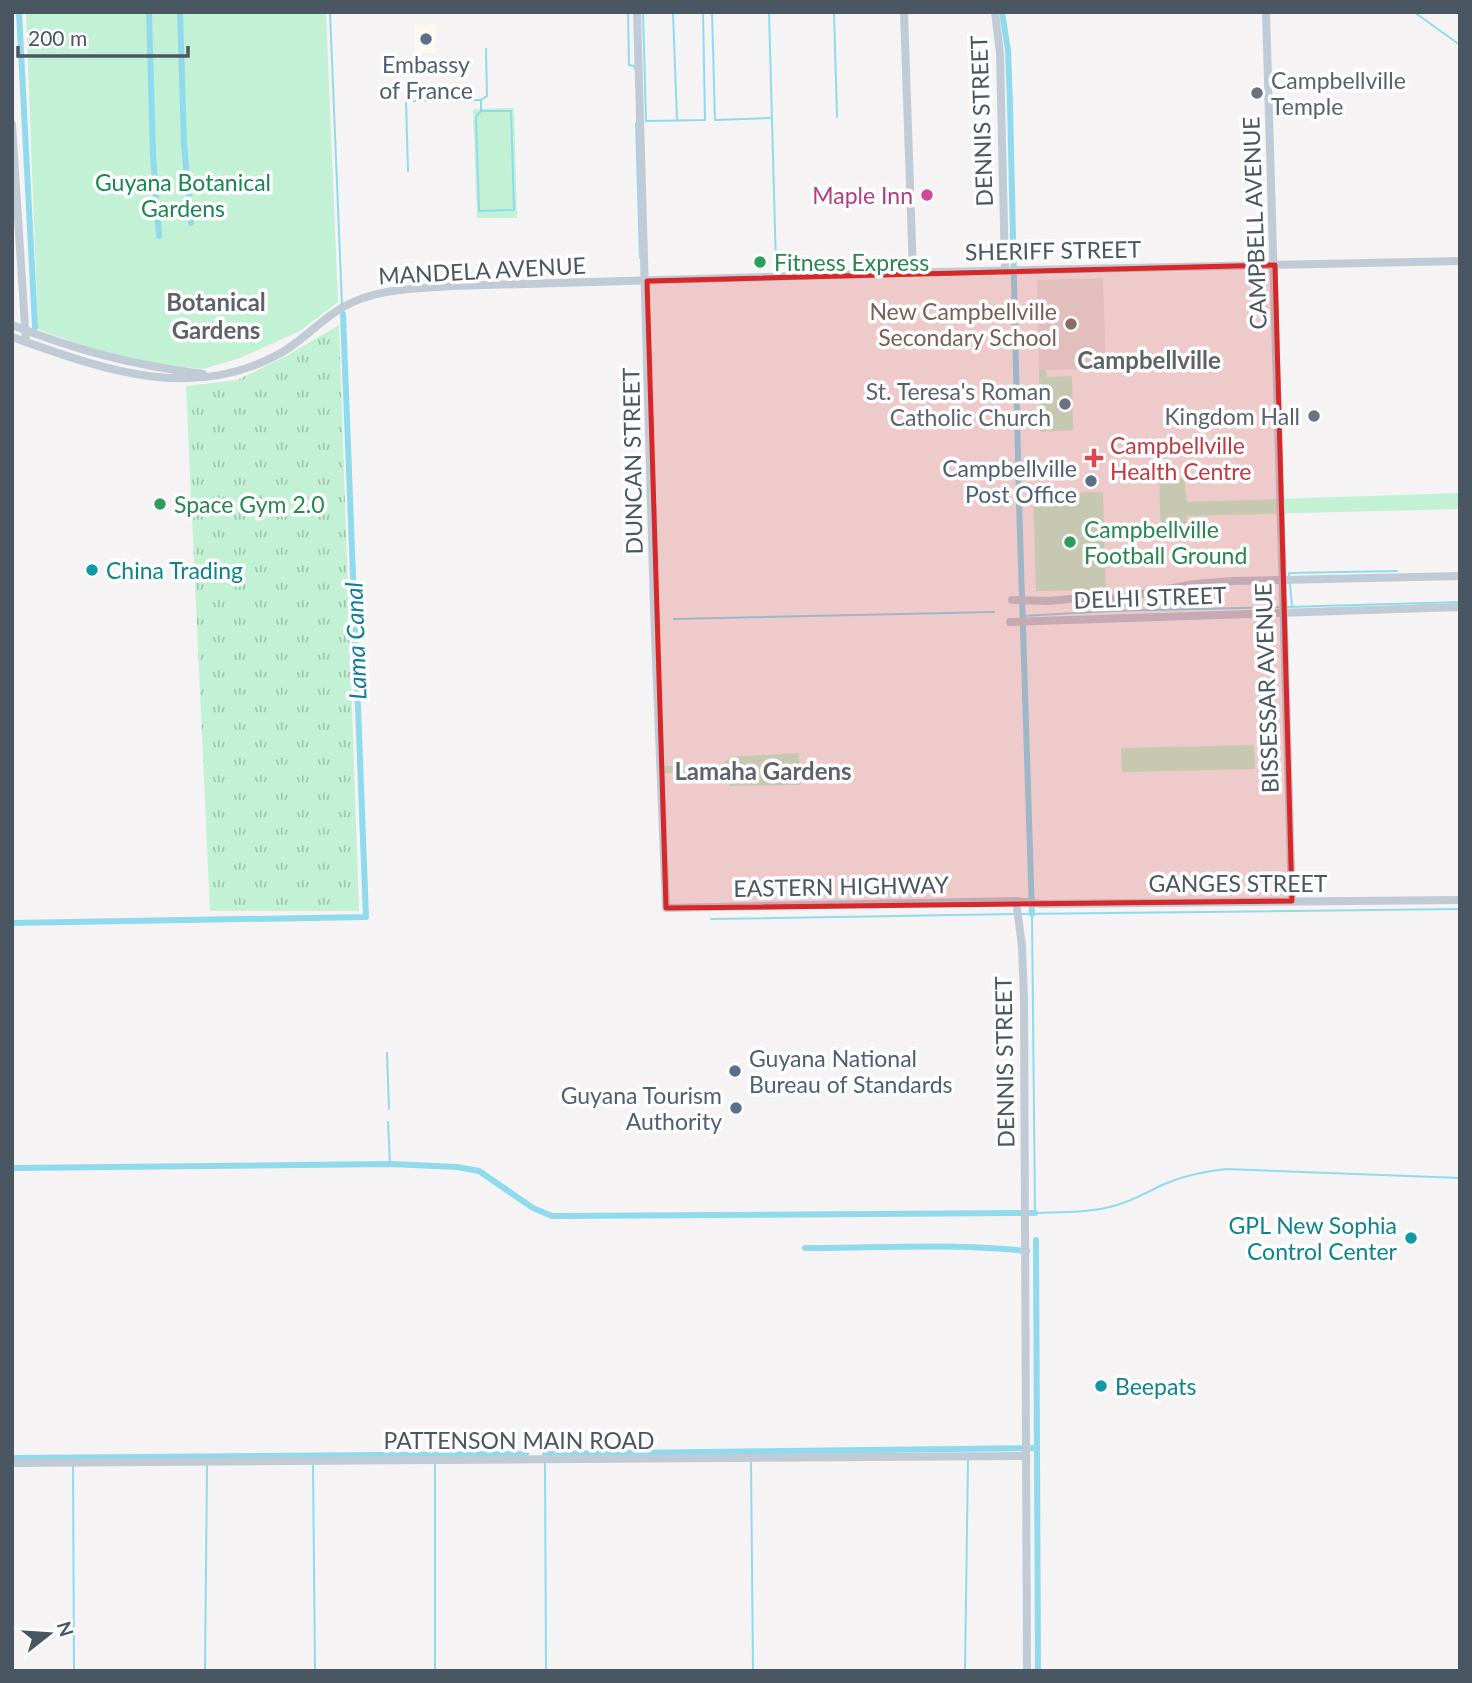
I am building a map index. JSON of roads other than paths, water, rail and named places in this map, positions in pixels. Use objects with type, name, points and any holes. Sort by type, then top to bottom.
[{"type":"street","name":"DUNCAN STREET","points":[[637,12],[643,281],[666,908]]},
{"type":"street","points":[[904,12],[913,273]]},
{"type":"street","name":"DENNIS STREET","points":[[995,12],[1000,53],[1005,271]]},
{"type":"street","name":"CAMPBELL AVENUE","points":[[1266,12],[1275,265],[1277,432]]},
{"type":"street","points":[[12,124],[26,341]]},
{"type":"street","name":"SHERIFF STREET","points":[[643,281],[1460,261]]},
{"type":"street","name":"MANDELA AVENUE","points":[[12,337],[88,364],[139,376],[178,380],[216,376],[250,368],[282,353],[353,302],[375,293],[406,289],[643,281]]},
{"type":"street","name":"MANDELA AVENUE","points":[[12,325],[86,353],[135,365],[216,376]]},
{"type":"street","name":"BISSESSAR AVENUE","points":[[1277,432],[1292,901]]},
{"type":"street","name":"DELHI STREET","points":[[1012,600],[1048,601],[1092,597],[1116,600],[1194,584],[1282,579],[1460,576]]},
{"type":"street","name":"DELHI STREET","points":[[1010,622],[1283,609],[1460,607]]},
{"type":"street","name":"GANGES STREET","points":[[1018,907],[1042,904],[1460,900]]},
{"type":"street","name":"DENNIS STREET","points":[[1018,907],[1024,1000],[1026,1456]]},
{"type":"street","name":"EASTERN HIGHWAY","points":[[666,908],[1018,907]]},
{"type":"street","points":[[1026,1456],[1027,1671]]},
{"type":"street","name":"PATTENSON MAIN ROAD","points":[[12,1463],[1026,1456]]},
{"type":"waterway","points":[[19,12],[35,327]]},
{"type":"waterway","points":[[149,12],[153,155],[159,236]]},
{"type":"waterway","points":[[180,12],[184,144],[191,223]]},
{"type":"waterway","name":"Lama Canal","points":[[330,12],[342,305]]},
{"type":"waterway","points":[[628,12],[629,65],[635,69]]},
{"type":"waterway","points":[[643,12],[646,121],[705,120],[703,12]]},
{"type":"waterway","points":[[673,12],[677,120]]},
{"type":"waterway","points":[[712,12],[715,120],[770,118]]},
{"type":"waterway","points":[[769,12],[776,265]]},
{"type":"waterway","points":[[834,12],[837,117]]},
{"type":"waterway","points":[[1002,12],[1008,50],[1010,104],[1032,914]]},
{"type":"waterway","points":[[1414,12],[1460,45]]},
{"type":"waterway","points":[[481,111],[476,117],[479,211],[514,210],[511,111],[481,111],[481,100],[487,96],[486,49]]},
{"type":"waterway","points":[[408,171],[406,101],[481,100]]},
{"type":"waterway","points":[[636,123],[640,258]]},
{"type":"waterway","name":"Lama Canal","points":[[12,923],[366,917],[343,314]]},
{"type":"waterway","points":[[1289,578],[1289,573],[1397,571]]},
{"type":"waterway","points":[[1290,584],[1292,606]]},
{"type":"waterway","points":[[1286,607],[1460,602]]},
{"type":"waterway","points":[[1023,616],[1280,607]]},
{"type":"waterway","points":[[674,619],[994,612]]},
{"type":"waterway","points":[[1020,914],[1460,909]]},
{"type":"waterway","points":[[711,919],[1014,914]]},
{"type":"waterway","points":[[1032,915],[1035,1213],[1107,1208],[1182,1178],[1226,1169],[1460,1178]]},
{"type":"waterway","points":[[387,1053],[389,1109]]},
{"type":"waterway","points":[[388,1122],[390,1164]]},
{"type":"waterway","points":[[12,1168],[390,1164],[457,1167],[479,1171],[533,1208],[552,1216],[1035,1213]]},
{"type":"waterway","points":[[1036,1240],[1038,1671]]},
{"type":"waterway","points":[[805,1248],[944,1247],[1027,1251]]},
{"type":"waterway","points":[[545,1454],[1037,1448]]},
{"type":"waterway","points":[[12,1458],[526,1454]]},
{"type":"waterway","points":[[965,1671],[968,1458]]},
{"type":"waterway","points":[[435,1462],[435,1671]]},
{"type":"waterway","points":[[545,1462],[546,1671]]},
{"type":"waterway","points":[[751,1462],[753,1671]]},
{"type":"waterway","points":[[73,1465],[74,1671]]},
{"type":"waterway","points":[[205,1671],[207,1465]]},
{"type":"waterway","points":[[313,1465],[315,1671]]},
{"type":"place","name":"Embassy of France","points":[[426,39]]},
{"type":"place","name":"Campbellville Temple","points":[[1257,93]]},
{"type":"place","name":"Maple Inn","points":[[927,195]]},
{"type":"place","name":"Fitness Express","points":[[760,262]]},
{"type":"place","name":"New Campbellville Secondary School","points":[[1071,324]]},
{"type":"place","name":"St. Teresa's Roman Catholic Church","points":[[1065,404]]},
{"type":"place","name":"Kingdom Hall","points":[[1314,416]]},
{"type":"place","name":"Campbellville Health Centre","points":[[1094,458]]},
{"type":"place","name":"Campbellville Post Office","points":[[1091,481]]},
{"type":"place","name":"Space Gym 2.0","points":[[160,504]]},
{"type":"place","name":"Campbellville Football Ground","points":[[1070,542]]},
{"type":"place","name":"China Trading","points":[[92,570]]},
{"type":"place","name":"Guyana National Bureau of Standards","points":[[735,1071]]},
{"type":"place","name":"Guyana Tourism Authority","points":[[736,1108]]},
{"type":"place","name":"GPL New Sophia Control Center","points":[[1411,1238]]},
{"type":"place","name":"Beepats","points":[[1101,1386]]},
{"type":"district","name":"Botanical Gardens","points":[[216,315]]},
{"type":"district","name":"Campbellville","points":[[1149,359]]},
{"type":"district","name":"Lamaha Gardens","points":[[763,770]]},
{"type":"park label","name":"Guyana Botanical Gardens","points":[[183,195]]}]
